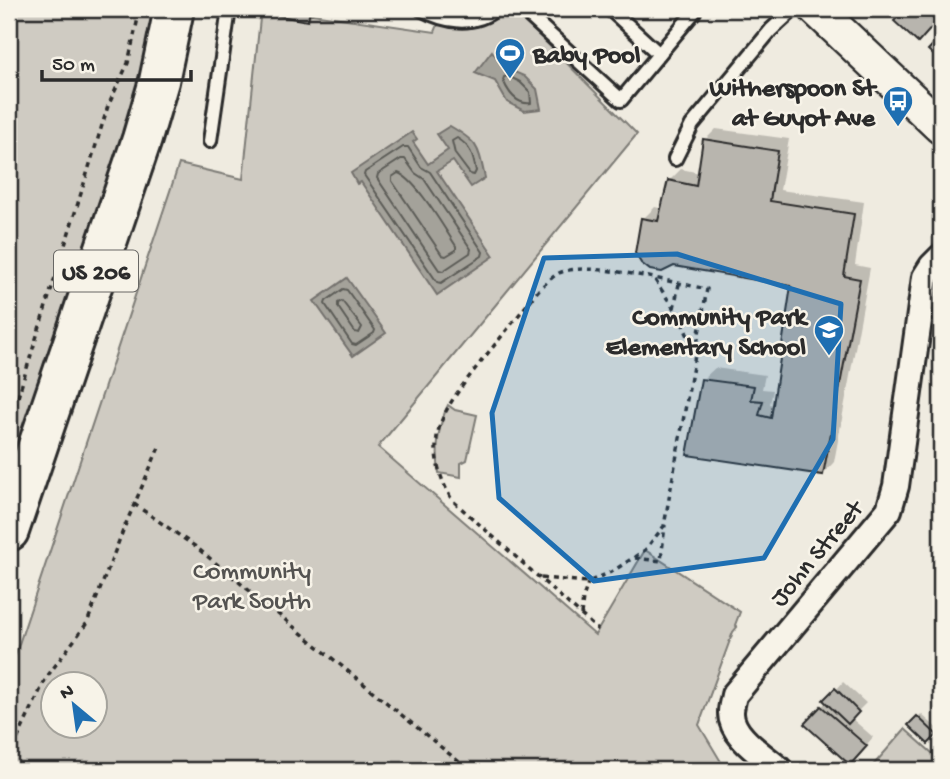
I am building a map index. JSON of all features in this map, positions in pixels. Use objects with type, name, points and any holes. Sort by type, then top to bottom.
[{"type":"highway","name":"US 206","points":[[9,531],[142,139],[159,80],[174,9]]},
{"type":"street","points":[[816,9],[941,127]]},
{"type":"street","name":"John Street","points":[[779,770],[740,736],[734,726],[730,713],[734,695],[888,510],[896,486],[925,277],[941,257]]},
{"type":"lane","points":[[210,141],[229,9]]},
{"type":"lane","points":[[421,9],[436,17],[470,22],[496,9]]},
{"type":"lane","points":[[522,9],[621,100],[694,10]]},
{"type":"lane","points":[[610,9],[659,54]]},
{"type":"lane","points":[[675,159],[692,125],[771,30],[794,9]]},
{"type":"path","points":[[9,426],[108,106],[128,62],[140,9]]},
{"type":"path","points":[[633,558],[661,561],[707,289],[600,270],[559,273],[541,287],[450,401],[439,425],[436,448],[439,473],[452,500],[541,578],[588,582],[613,571],[645,550],[664,526],[666,519]]},
{"type":"path","points":[[655,279],[674,308],[696,354]]},
{"type":"path","points":[[674,308],[679,284]]},
{"type":"path","points":[[9,757],[46,678],[87,623],[160,445]]},
{"type":"path","points":[[134,504],[196,547],[469,770]]},
{"type":"path","points":[[541,578],[545,585],[598,631]]},
{"type":"path","points":[[581,615],[588,582]]},
{"type":"highlighted area","points":[[677,254],[841,304],[833,439],[764,558],[594,581],[499,498],[492,413],[544,258]]},
{"type":"green space","points":[[9,9],[159,9],[124,147],[9,498]]},
{"type":"green space","name":"Community Park South","points":[[261,9],[278,9],[435,32],[441,17],[472,18],[495,9],[513,9],[637,134],[378,447],[595,635],[645,550],[740,612],[735,625],[737,627],[699,725],[723,765],[718,770],[9,770],[9,674],[179,164],[243,179]]},
{"type":"green space","points":[[448,405],[455,410],[477,415],[467,460],[461,463],[461,477],[439,473],[438,438]]},
{"type":"green space","points":[[905,729],[941,761],[941,770],[869,770]]},
{"type":"water","name":"Baby Pool","points":[[492,51],[505,68],[524,76],[537,89],[541,109],[524,111],[507,102],[495,81],[475,73]]},
{"type":"water","points":[[450,126],[476,146],[485,178],[471,187],[453,161],[437,171],[494,256],[437,295],[361,182],[357,184],[351,173],[412,132],[417,139],[413,142],[428,164],[448,150],[437,134]]},
{"type":"water","points":[[347,278],[386,333],[353,356],[314,301]]},
{"type":"building","points":[[269,9],[310,9],[308,21],[268,14]]},
{"type":"building","points":[[905,9],[941,9],[941,17],[918,43],[894,21]]},
{"type":"building","points":[[941,36],[941,62],[928,50]]},
{"type":"building","points":[[703,139],[778,151],[770,201],[854,214],[844,276],[860,279],[823,475],[687,455],[701,379],[754,386],[751,400],[763,401],[759,415],[771,418],[791,286],[674,266],[662,272],[650,270],[641,263],[635,253],[641,218],[658,221],[668,180],[696,186]]},
{"type":"building","points":[[835,688],[859,712],[848,724],[823,700]]},
{"type":"building","points":[[821,706],[867,746],[850,765],[804,724]]},
{"type":"building","points":[[917,716],[937,735],[928,744],[908,725]]},
{"type":"place","name":"Baby Pool","points":[[510,80]]},
{"type":"place","name":"Witherspoon St at Guyot Ave","points":[[898,128]]},
{"type":"place","name":"Community Park Elementary School","points":[[829,357]]}]
